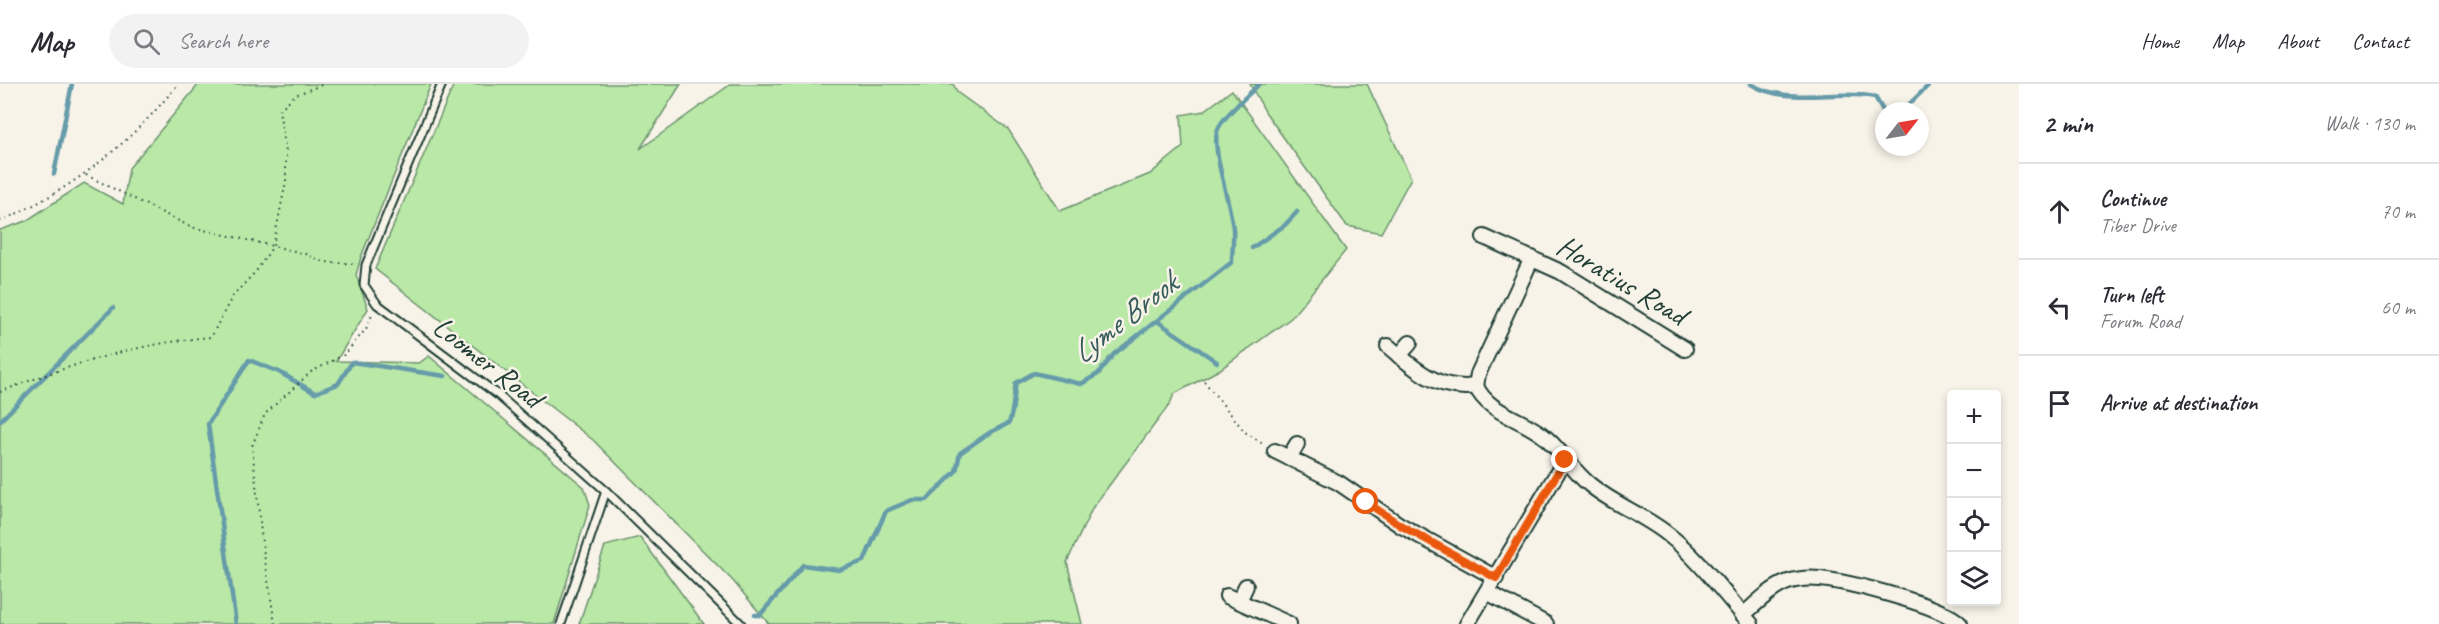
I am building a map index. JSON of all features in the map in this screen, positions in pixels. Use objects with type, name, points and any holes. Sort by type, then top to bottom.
[{"type":"street","name":"Horatius Road","points":[[1484,237],[1532,258],[1591,290],[1685,349]]},
{"type":"street","name":"Horatius Road","points":[[1476,386],[1478,374],[1532,258]]},
{"type":"street","points":[[1399,356],[1410,343]]},
{"type":"street","points":[[1388,346],[1399,356],[1443,384],[1459,389],[1476,386],[1481,397],[1489,404],[1526,423],[1545,437],[1587,483],[1610,501],[1653,523],[1672,537],[1747,619],[1774,590],[1788,582],[1819,578],[1923,605],[1941,611],[1960,624]]},
{"type":"street","points":[[1289,458],[1297,444]]},
{"type":"street","points":[[1275,451],[1339,483],[1400,525],[1496,578]]},
{"type":"street","points":[[1467,624],[1565,460]]},
{"type":"street","points":[[1246,586],[1233,598],[1288,624]]},
{"type":"street","points":[[1487,592],[1546,624]]},
{"type":"lane","points":[[366,265],[442,84]]},
{"type":"lane","name":"Loomer Road","points":[[366,265],[364,285],[377,304],[498,395],[606,491],[741,624]]},
{"type":"lane","points":[[561,624],[606,491]]},
{"type":"path","points":[[0,220],[26,210],[86,175],[116,151],[178,84]]},
{"type":"path","points":[[0,392],[64,368],[139,347],[212,337],[232,297],[257,270],[273,246],[286,181],[286,152],[279,110],[295,95],[324,84]]},
{"type":"path","points":[[86,175],[191,227],[273,246],[324,262],[366,265]]},
{"type":"path","points":[[275,624],[262,542],[252,446],[265,414],[311,372],[344,355],[366,329],[377,304]]},
{"type":"path","points":[[1204,381],[1245,432],[1275,451]]},
{"type":"green space","points":[[199,84],[431,84],[361,257],[356,275],[368,309],[336,361],[419,363],[429,356],[584,487],[590,505],[554,624],[0,624],[0,230],[26,221],[84,183],[123,204],[129,168]]},
{"type":"green space","points":[[454,84],[681,84],[640,149],[731,84],[953,84],[958,93],[1008,129],[1060,211],[1150,174],[1183,147],[1181,115],[1204,111],[1232,90],[1346,250],[1291,318],[1219,370],[1174,394],[1170,404],[1093,507],[1067,562],[1082,624],[769,624],[733,581],[593,440],[375,269]]},
{"type":"green space","points":[[1250,84],[1367,84],[1411,178],[1381,233],[1347,226],[1266,113]]},
{"type":"green space","points":[[640,537],[704,624],[579,624],[605,546]]},
{"type":"waterway","points":[[54,174],[72,84]]},
{"type":"waterway","name":"Lyme Brook","points":[[755,615],[760,615],[803,565],[839,570],[864,561],[886,511],[912,500],[927,500],[956,471],[960,453],[989,433],[1009,423],[1016,383],[1034,373],[1081,384],[1098,374],[1114,354],[1232,262],[1233,229],[1216,137],[1225,118],[1259,84]]},
{"type":"waterway","name":"Lyme Brook","points":[[1751,84],[1765,91],[1780,94],[1795,96],[1860,95],[1875,97],[1878,102]]},
{"type":"waterway","name":"Lyme Brook","points":[[1911,102],[1930,84]]},
{"type":"waterway","points":[[1252,248],[1285,225],[1297,212]]},
{"type":"waterway","points":[[0,421],[113,308]]},
{"type":"waterway","points":[[1157,321],[1217,362]]},
{"type":"waterway","points":[[236,624],[208,424],[249,360],[279,372],[315,393],[338,384],[352,362],[445,376]]},
{"type":"route","points":[[1366,502],[1400,525],[1496,578],[1565,460]]}]
